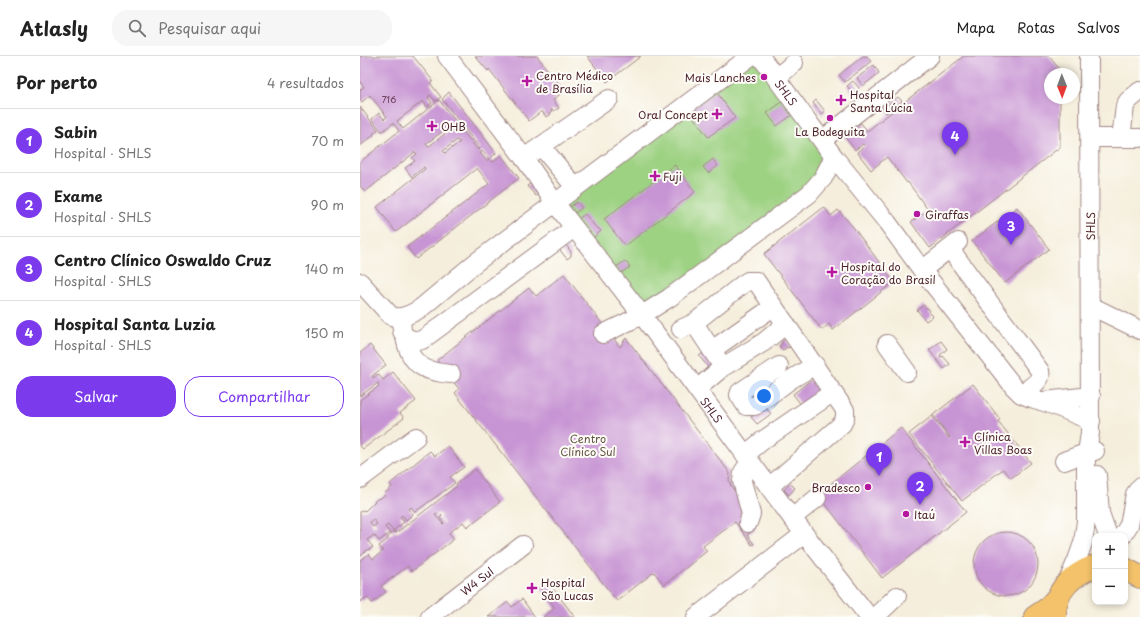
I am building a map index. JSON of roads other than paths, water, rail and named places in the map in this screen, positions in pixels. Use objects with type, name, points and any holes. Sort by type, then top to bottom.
[{"type":"main road","points":[[1035,617],[1047,610],[1060,599],[1080,573],[1092,567]]},
{"type":"street","name":"SHLS","points":[[447,56],[524,158],[555,203],[642,315],[804,534],[869,617]]},
{"type":"street","points":[[360,282],[391,316],[401,317],[409,315],[421,308],[476,263],[751,56]]},
{"type":"street","name":"SHLS","points":[[760,56],[834,157],[887,222],[1004,377],[1021,394],[1041,401],[1090,427]]},
{"type":"street","points":[[822,140],[930,56]]},
{"type":"street","name":"SHLS","points":[[1089,57],[1090,427],[1091,452],[1100,513],[1107,533]]},
{"type":"street","points":[[776,78],[799,59]]},
{"type":"street","points":[[1121,138],[1125,106],[1128,101],[1140,91]]},
{"type":"street","points":[[524,158],[608,99]]},
{"type":"street","points":[[1090,138],[1140,138]]},
{"type":"street","points":[[541,146],[575,188]]},
{"type":"street","points":[[603,334],[642,315],[669,298],[809,194],[823,178],[834,157]]},
{"type":"street","points":[[405,337],[416,341],[422,340],[574,228]]},
{"type":"street","points":[[922,270],[954,245],[1040,371],[1040,379],[1021,394]]},
{"type":"street","points":[[723,367],[712,350],[687,326],[743,284],[756,281],[845,410],[845,418],[842,424],[769,487]]},
{"type":"street","points":[[1090,306],[1140,330]]},
{"type":"street","points":[[712,350],[773,307]]},
{"type":"street","points":[[401,317],[402,331],[410,354],[417,363],[432,372],[451,374]]},
{"type":"street","points":[[697,389],[723,367],[764,342],[786,324]]},
{"type":"street","points":[[764,342],[790,380]]},
{"type":"street","points":[[887,344],[907,372]]},
{"type":"street","points":[[779,366],[740,392],[739,395],[746,406],[754,406],[790,380],[815,365]]},
{"type":"street","points":[[748,523],[751,514],[742,480],[743,472],[748,459],[762,441],[832,393]]},
{"type":"street","name":"SHLS","points":[[1041,401],[1091,396]]},
{"type":"street","points":[[360,479],[416,437]]},
{"type":"street","name":"SHLS","points":[[1060,599],[1083,543],[1086,521],[1085,468],[1091,452]]},
{"type":"street","points":[[1064,461],[1091,452]]},
{"type":"street","points":[[1124,533],[1129,525],[1135,494],[1140,486]]},
{"type":"street","points":[[792,518],[817,498]]},
{"type":"street","points":[[696,617],[804,534]]},
{"type":"street","name":"W4 Sul","points":[[430,617],[523,545]]},
{"type":"street","points":[[875,617],[897,596]]},
{"type":"place","name":"Mais Lanches","points":[[764,77]]},
{"type":"place","name":"Centro Médico de Brasília","points":[[527,81]]},
{"type":"place","name":"Hospital Santa Lúcia","points":[[841,100]]},
{"type":"place","name":"Oral Concept","points":[[717,114]]},
{"type":"place","name":"La Bodeguita","points":[[830,118]]},
{"type":"place","name":"OHB","points":[[432,126]]},
{"type":"place","name":"Hospital Santa Luzia","points":[[955,155]]},
{"type":"place","name":"Fuji","points":[[655,176]]},
{"type":"place","name":"Giraffas","points":[[917,214]]},
{"type":"place","name":"Centro Clínico Oswaldo Cruz","points":[[1011,245]]},
{"type":"place","name":"Hospital do Coração do Brasil","points":[[832,272]]},
{"type":"place","name":"Clínica Villas Boas","points":[[965,442]]},
{"type":"place","name":"Sabin","points":[[879,476]]},
{"type":"place","name":"Bradesco","points":[[868,487]]},
{"type":"place","name":"Exame","points":[[920,505]]},
{"type":"place","name":"Itaú","points":[[906,514]]},
{"type":"place","name":"Hospital São Lucas","points":[[532,588]]},
{"type":"park label","name":"Centro Clínico Sul","points":[[588,444]]}]
